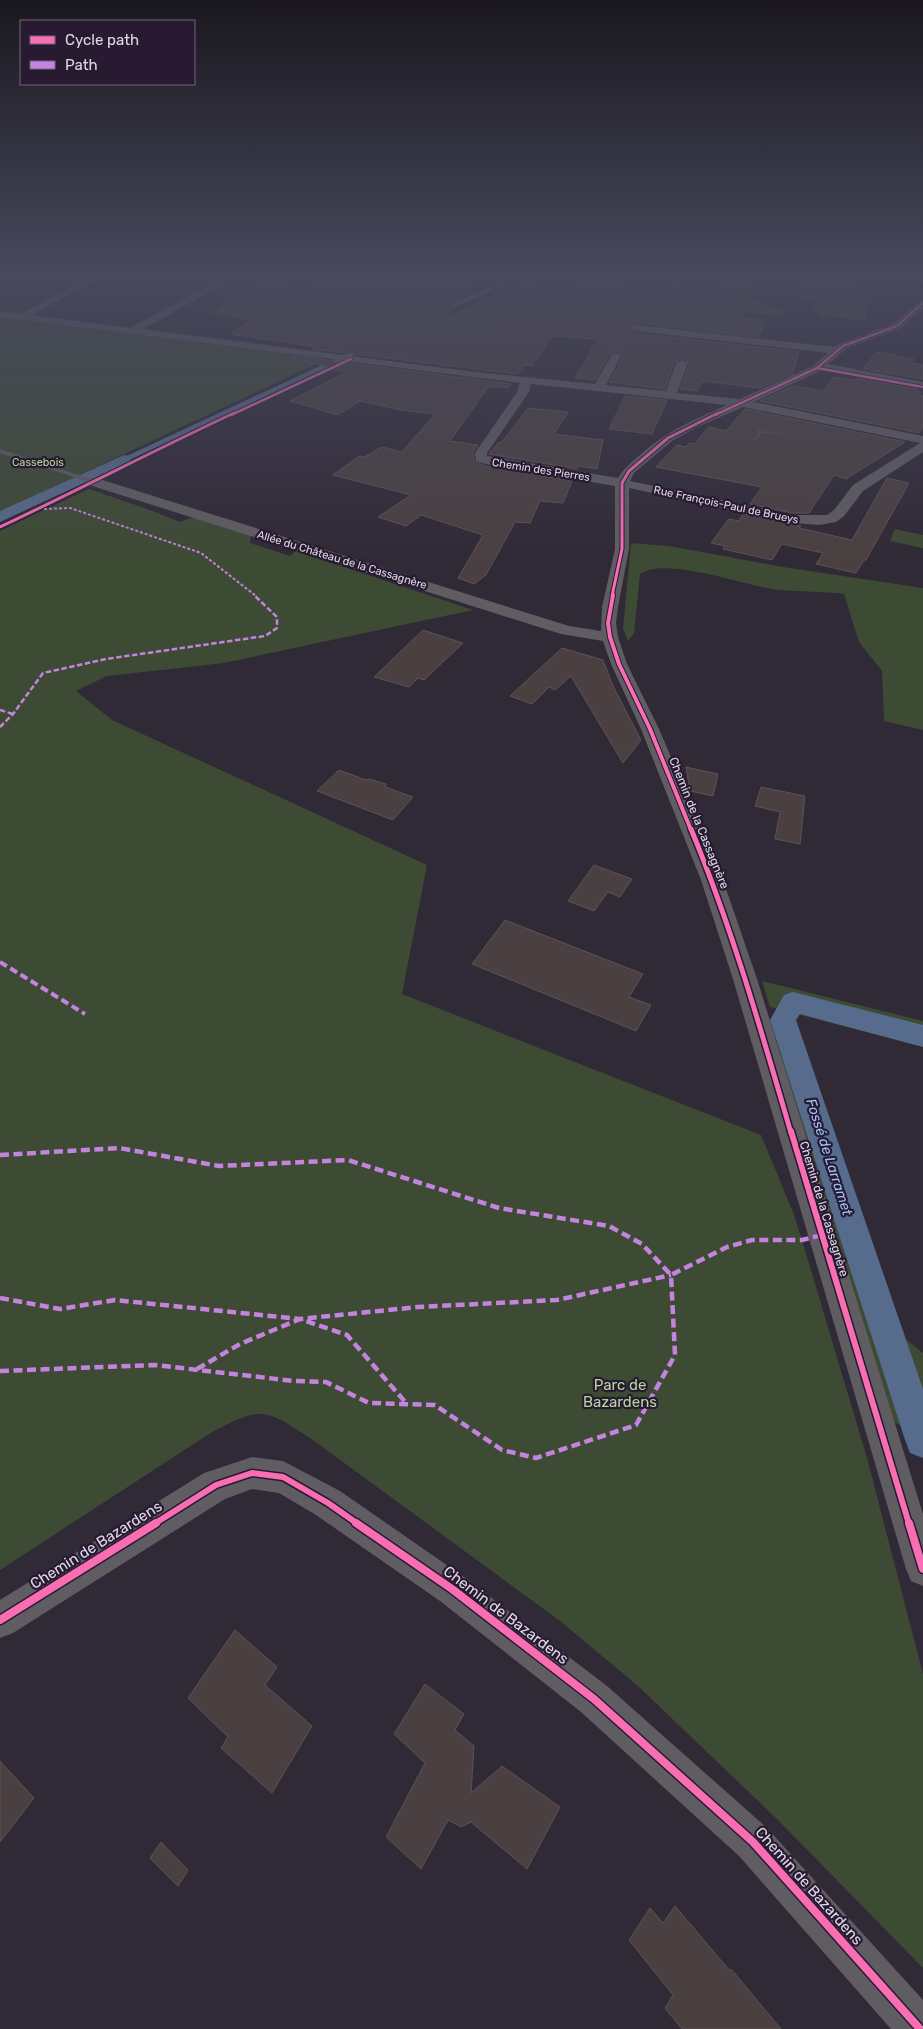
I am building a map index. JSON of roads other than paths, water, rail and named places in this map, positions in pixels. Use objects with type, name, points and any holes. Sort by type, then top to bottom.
[{"type":"street","points":[[439,369],[742,403],[923,440]]},
{"type":"street","points":[[599,387],[609,369]]},
{"type":"street","points":[[670,395],[680,369]]},
{"type":"street","points":[[622,483],[629,471],[668,438],[691,425],[794,380],[813,369]]},
{"type":"street","points":[[833,369],[923,385]]},
{"type":"street","name":"Chemin des Pierres","points":[[525,379],[526,386],[481,453],[482,459],[498,464],[622,483]]},
{"type":"street","name":"Rue François-Paul de Brueys","points":[[622,483],[792,520],[819,521],[831,519],[839,513],[858,488],[923,446]]},
{"type":"street","name":"Allée du Château de la Cassagnère","points":[[84,479],[567,631],[610,637]]},
{"type":"street","name":"Chemin de la Cassagnère","points":[[622,483],[622,549],[610,607],[610,637],[619,664],[650,729],[712,880],[748,989],[923,1569]]},
{"type":"street","name":"Chemin de Bazardens","points":[[0,1620],[216,1485],[252,1473],[283,1477],[328,1503],[452,1589],[594,1698],[753,1842],[920,2029]]},
{"type":"lane","points":[[0,451],[84,479]]},
{"type":"water","points":[[314,369],[324,369],[97,475],[90,473]]},
{"type":"water","points":[[68,483],[75,485],[0,520],[0,515]]},
{"type":"waterway","points":[[0,517],[124,459]]},
{"type":"waterway","name":"Fossé de Larramet","points":[[923,1036],[793,1002],[783,1020],[923,1440]]},
{"type":"park label","name":"Cassebois","points":[[38,462]]},
{"type":"park label","name":"Parc de Bazardens","points":[[620,1394]]}]
